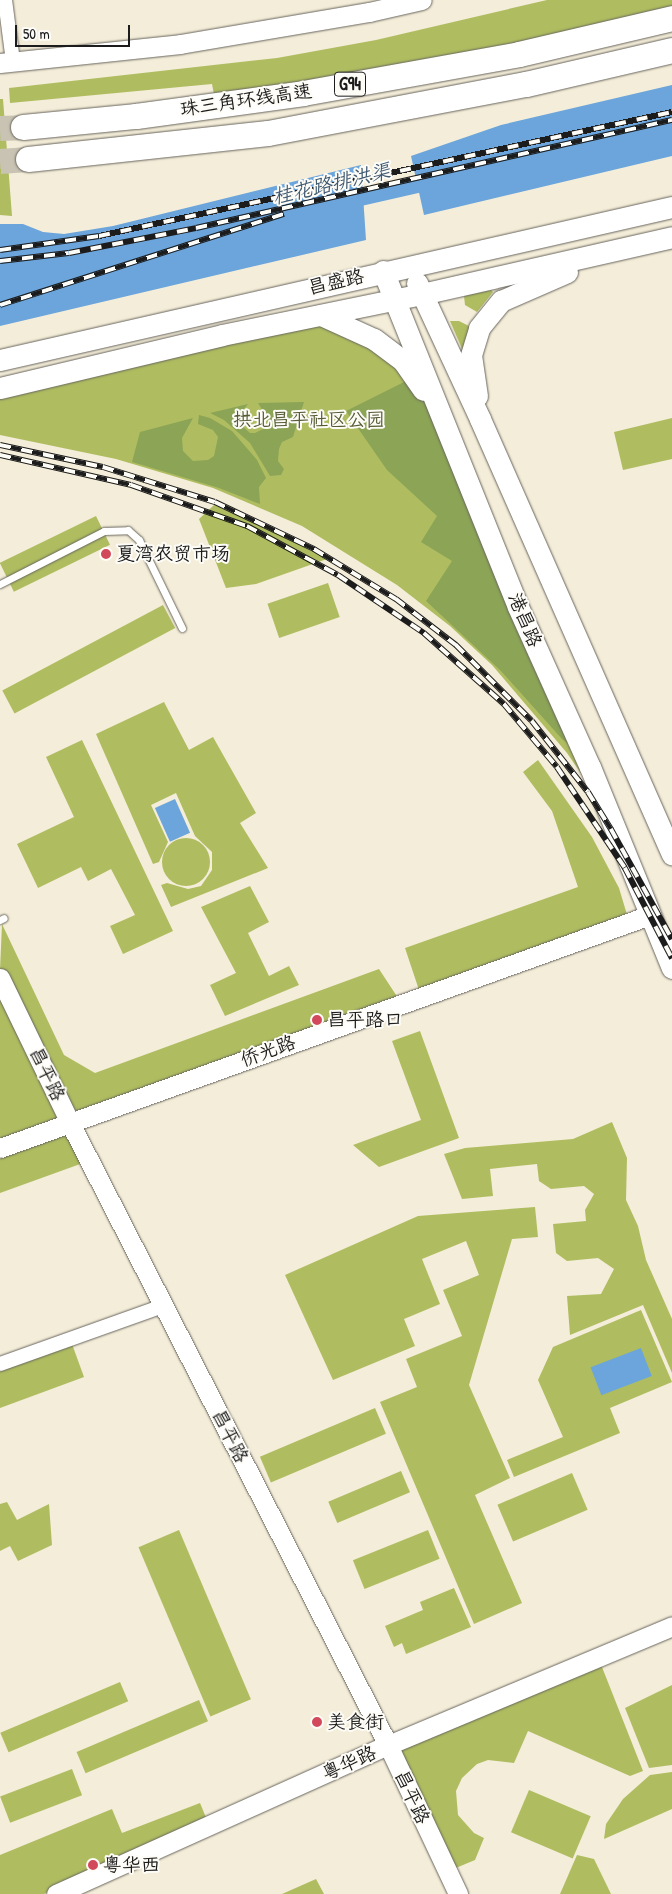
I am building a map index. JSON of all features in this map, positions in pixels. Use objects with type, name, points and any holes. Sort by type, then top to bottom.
[{"type":"highway","name":"珠三角环线高速","points":[[23,127],[136,116],[303,93],[519,54],[672,18]]},
{"type":"highway","name":"珠三角环线高速","points":[[28,159],[278,131],[526,84],[672,50]]},
{"type":"main road","name":"昌盛路","points":[[0,360],[408,265],[672,207]]},
{"type":"main road","name":"昌盛路","points":[[0,388],[672,237]]},
{"type":"main road","points":[[480,419],[471,356],[479,328],[501,301],[632,246]]},
{"type":"main road","points":[[408,265],[480,419],[672,855]]},
{"type":"main road","name":"港昌路","points":[[383,271],[450,430],[518,607],[590,767],[672,968]]},
{"type":"main road","points":[[321,315],[374,339],[403,360],[450,430]]},
{"type":"street","points":[[6,0],[7,63],[180,44],[368,6],[422,0]]},
{"type":"street","name":"侨光路","points":[[0,1148],[650,916]]},
{"type":"street","name":"昌平路","points":[[0,978],[70,1123],[388,1745],[458,1894]]},
{"type":"street","points":[[0,1364],[164,1306]]},
{"type":"street","name":"粤华路","points":[[56,1894],[388,1745],[672,1626]]},
{"type":"lane","points":[[0,584],[104,531],[128,530],[139,540],[182,628]]},
{"type":"green space","points":[[547,0],[672,0],[672,14],[215,100],[212,84],[10,103],[9,88],[277,58],[376,40]]},
{"type":"green space","points":[[0,99],[3,99],[12,216],[0,215]]},
{"type":"green space","points":[[491,290],[493,292],[477,312],[465,305],[464,296]]},
{"type":"green space","name":"拱北昌平社区公园","points":[[321,316],[403,362],[608,813],[567,753],[492,665],[450,626],[397,585],[302,526],[213,488],[116,459],[0,435],[0,390]]},
{"type":"green space","points":[[450,321],[459,321],[471,327],[463,351]]},
{"type":"green space","points":[[410,379],[444,431],[576,750],[562,739],[501,671],[426,601],[452,561],[421,542],[437,516],[387,470],[346,411]]},
{"type":"green space","points":[[304,402],[293,437],[282,442],[279,449],[278,461],[284,469],[281,475],[270,476],[250,443],[224,420],[210,413],[248,404],[241,413],[241,425],[250,433],[255,433],[265,428],[268,419],[258,403]]},
{"type":"green space","points":[[199,415],[210,418],[232,431],[257,460],[266,478],[259,487],[260,504],[219,488],[132,462],[140,432],[193,418],[182,438],[183,451],[193,461],[208,460],[214,456],[218,437],[213,430],[198,424]]},
{"type":"green space","points":[[672,418],[672,459],[623,470],[614,432]]},
{"type":"green space","points":[[214,505],[269,528],[327,559],[256,584],[226,588],[199,519]]},
{"type":"green space","points":[[96,516],[110,545],[14,592],[0,563]]},
{"type":"green space","points":[[328,583],[340,617],[279,638],[267,604]]},
{"type":"green space","points":[[163,605],[175,628],[15,713],[2,690]]},
{"type":"green space","points":[[164,702],[189,750],[213,737],[256,813],[240,823],[268,868],[171,907],[161,885],[167,883],[188,889],[201,886],[212,870],[212,852],[195,836],[176,793],[151,805],[168,842],[159,862],[153,864],[96,734]]},
{"type":"green space","points":[[82,740],[173,931],[123,954],[110,926],[135,915],[111,869],[88,881],[81,867],[38,888],[17,844],[74,817],[46,757]]},
{"type":"green space","points":[[538,760],[592,837],[619,888],[628,918],[419,990],[405,948],[578,887],[552,811],[523,772]]},
{"type":"green space","points":[[181,838],[191,838],[203,845],[210,857],[210,867],[203,879],[191,886],[181,886],[173,882],[166,875],[162,867],[162,857],[166,849],[173,842]]},
{"type":"green space","points":[[250,886],[269,922],[248,933],[269,976],[289,966],[299,985],[225,1016],[210,985],[236,973],[201,907]]},
{"type":"green space","points":[[2,924],[64,1055],[95,1073],[379,969],[398,998],[72,1118],[0,970]]},
{"type":"green space","points":[[0,987],[65,1120],[0,1144]]},
{"type":"green space","points":[[420,1031],[459,1138],[379,1167],[353,1145],[421,1120],[392,1041]]},
{"type":"green space","points":[[612,1122],[627,1158],[626,1200],[638,1226],[646,1260],[672,1319],[672,1373],[643,1305],[570,1335],[567,1296],[601,1294],[614,1269],[598,1258],[567,1261],[556,1253],[553,1224],[586,1221],[585,1210],[594,1194],[584,1186],[551,1189],[539,1181],[537,1164],[490,1169],[493,1196],[462,1199],[444,1154],[465,1148],[573,1139]]},
{"type":"green space","points":[[66,1130],[83,1163],[0,1193],[0,1154]]},
{"type":"green space","points":[[535,1207],[538,1237],[512,1239],[469,1385],[510,1478],[475,1495],[522,1603],[474,1624],[380,1402],[417,1387],[406,1359],[462,1336],[443,1290],[479,1275],[466,1241],[422,1259],[440,1304],[404,1319],[415,1346],[333,1380],[285,1275],[418,1216]]},
{"type":"green space","points":[[641,1310],[672,1382],[610,1408],[620,1433],[514,1477],[507,1460],[563,1437],[538,1380],[553,1347]]},
{"type":"green space","points":[[72,1344],[84,1377],[0,1408],[0,1370]]},
{"type":"green space","points":[[375,1408],[386,1434],[271,1483],[260,1457]]},
{"type":"green space","points":[[401,1471],[410,1492],[337,1523],[328,1502]]},
{"type":"green space","points":[[572,1473],[588,1510],[513,1541],[497,1505]]},
{"type":"green space","points":[[7,1502],[17,1520],[49,1504],[52,1545],[18,1561],[10,1546],[0,1551],[0,1504]]},
{"type":"green space","points":[[179,1530],[251,1699],[210,1717],[138,1547]]},
{"type":"green space","points":[[428,1530],[440,1559],[365,1589],[353,1560]]},
{"type":"green space","points":[[454,1588],[471,1627],[406,1654],[402,1643],[394,1647],[385,1626],[423,1610],[420,1602]]},
{"type":"green space","points":[[600,1662],[643,1771],[630,1776],[528,1731],[514,1763],[488,1760],[477,1764],[462,1778],[456,1791],[458,1815],[474,1833],[484,1838],[475,1860],[451,1870],[394,1748]]},
{"type":"green space","points":[[120,1682],[128,1701],[9,1752],[0,1733]]},
{"type":"green space","points":[[672,1685],[672,1765],[649,1768],[625,1708]]},
{"type":"green space","points":[[199,1700],[208,1721],[86,1773],[77,1752]]},
{"type":"green space","points":[[72,1769],[82,1795],[10,1823],[0,1797]]},
{"type":"green space","points":[[672,1772],[672,1809],[604,1839],[606,1824],[623,1799],[650,1775]]},
{"type":"green space","points":[[529,1790],[591,1816],[573,1859],[511,1832]]},
{"type":"green space","points":[[200,1803],[207,1820],[44,1894],[0,1894],[0,1855],[112,1809],[122,1833]]},
{"type":"green space","points":[[577,1855],[594,1859],[611,1894],[560,1894]]},
{"type":"green space","points":[[316,1879],[324,1894],[282,1894]]},
{"type":"water","points":[[672,85],[672,156],[424,215],[411,156],[501,125]]},
{"type":"water","points":[[361,165],[366,240],[0,326],[0,224],[23,224],[43,232],[64,234],[113,226]]},
{"type":"water","points":[[175,799],[190,833],[170,842],[155,808]]},
{"type":"water","points":[[641,1348],[652,1376],[601,1395],[591,1367]]},
{"type":"waterway","name":"桂花路排洪渠","points":[[343,202],[439,180]]},
{"type":"tunnel","points":[[0,128],[23,127]]},
{"type":"tunnel","points":[[0,161],[28,159]]},
{"type":"railway","points":[[0,250],[99,236],[672,112]]},
{"type":"railway","points":[[0,261],[69,253],[196,228],[672,120]]},
{"type":"railway","points":[[0,305],[284,214]]},
{"type":"railway","points":[[0,445],[103,467],[215,502],[314,549],[396,599],[456,645],[532,721],[588,792],[611,829],[672,939]]},
{"type":"railway","points":[[0,455],[131,485],[247,526],[338,575],[424,633],[504,704],[557,767],[625,868],[672,958]]},
{"type":"place","name":"夏湾农贸市场","points":[[106,554]]},
{"type":"place","name":"昌平路口","points":[[317,1020]]},
{"type":"place","name":"美食街","points":[[317,1722]]},
{"type":"place","name":"粤华西","points":[[93,1865]]}]
